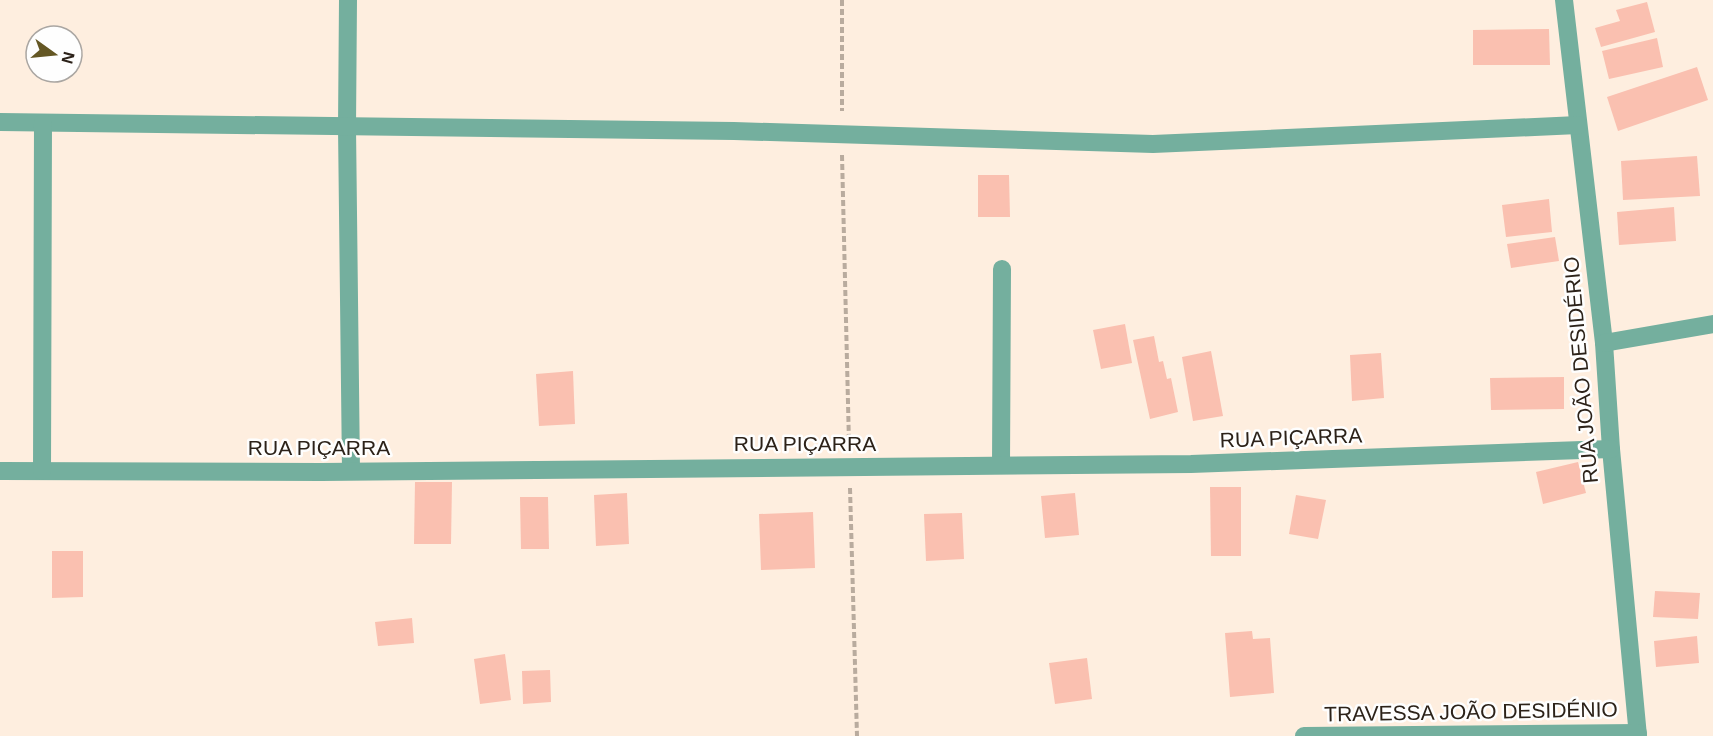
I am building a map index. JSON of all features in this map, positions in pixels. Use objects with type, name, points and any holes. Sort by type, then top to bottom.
[{"type":"street","points":[[348,0],[347,127],[351,471]]},
{"type":"street","name":"RUA JOÃO DESIDÉRIO","points":[[1564,0],[1604,343],[1611,449],[1638,734]]},
{"type":"street","points":[[0,122],[734,131],[1153,144],[1578,125]]},
{"type":"street","points":[[42,471],[43,123]]},
{"type":"street","points":[[1001,465],[1002,269]]},
{"type":"street","points":[[1604,343],[1713,324]]},
{"type":"street","name":"RUA PIÇARRA","points":[[0,471],[351,471],[1191,464],[1611,449]]},
{"type":"street","name":"TRAVESSA JOÃO DESIDÉNIO","points":[[1304,736],[1638,734]]},
{"type":"path","points":[[842,0],[842,134],[857,736]]},
{"type":"building","points":[[1647,2],[1655,32],[1601,47],[1595,28],[1620,21],[1616,10]]},
{"type":"building","points":[[1549,29],[1550,65],[1473,65],[1473,30]]},
{"type":"building","points":[[1657,38],[1663,67],[1609,79],[1602,51]]},
{"type":"building","points":[[1697,67],[1708,100],[1618,131],[1607,97]]},
{"type":"building","points":[[1697,156],[1700,196],[1623,200],[1621,161]]},
{"type":"building","points":[[978,175],[1009,175],[1010,217],[978,217]]},
{"type":"building","points":[[1549,199],[1552,232],[1506,237],[1502,205]]},
{"type":"building","points":[[1674,207],[1676,241],[1619,245],[1617,212]]},
{"type":"building","points":[[1555,237],[1559,261],[1511,268],[1507,244]]},
{"type":"building","points":[[1125,324],[1132,363],[1101,369],[1093,330]]},
{"type":"building","points":[[1154,336],[1159,362],[1163,361],[1167,379],[1171,378],[1178,412],[1150,419],[1133,340]]},
{"type":"building","points":[[1211,351],[1223,416],[1193,421],[1182,357]]},
{"type":"building","points":[[1381,353],[1384,398],[1352,401],[1350,355]]},
{"type":"building","points":[[573,371],[575,424],[539,426],[536,374]]},
{"type":"building","points":[[1564,377],[1564,409],[1491,410],[1490,378]]},
{"type":"building","points":[[1578,462],[1586,493],[1543,504],[1536,472]]},
{"type":"building","points":[[415,482],[452,482],[451,544],[414,544]]},
{"type":"building","points":[[1210,487],[1241,487],[1241,556],[1211,556]]},
{"type":"building","points":[[627,493],[629,544],[596,546],[594,495]]},
{"type":"building","points":[[1075,493],[1079,535],[1045,538],[1041,496]]},
{"type":"building","points":[[1296,495],[1326,500],[1318,539],[1289,534]]},
{"type":"building","points":[[520,497],[548,497],[549,549],[521,549]]},
{"type":"building","points":[[813,512],[815,568],[761,570],[759,514]]},
{"type":"building","points":[[962,513],[964,559],[926,561],[924,514]]},
{"type":"building","points":[[52,551],[83,551],[83,597],[52,598]]},
{"type":"building","points":[[1655,591],[1700,593],[1698,619],[1653,617]]},
{"type":"building","points":[[412,618],[414,643],[378,646],[375,622]]},
{"type":"building","points":[[1252,631],[1253,639],[1270,638],[1274,693],[1230,697],[1225,633]]},
{"type":"building","points":[[1697,636],[1699,663],[1656,667],[1654,641]]},
{"type":"building","points":[[505,654],[511,700],[480,704],[474,659]]},
{"type":"building","points":[[1087,658],[1092,699],[1055,704],[1049,663]]},
{"type":"building","points":[[550,670],[551,702],[523,704],[522,671]]}]
